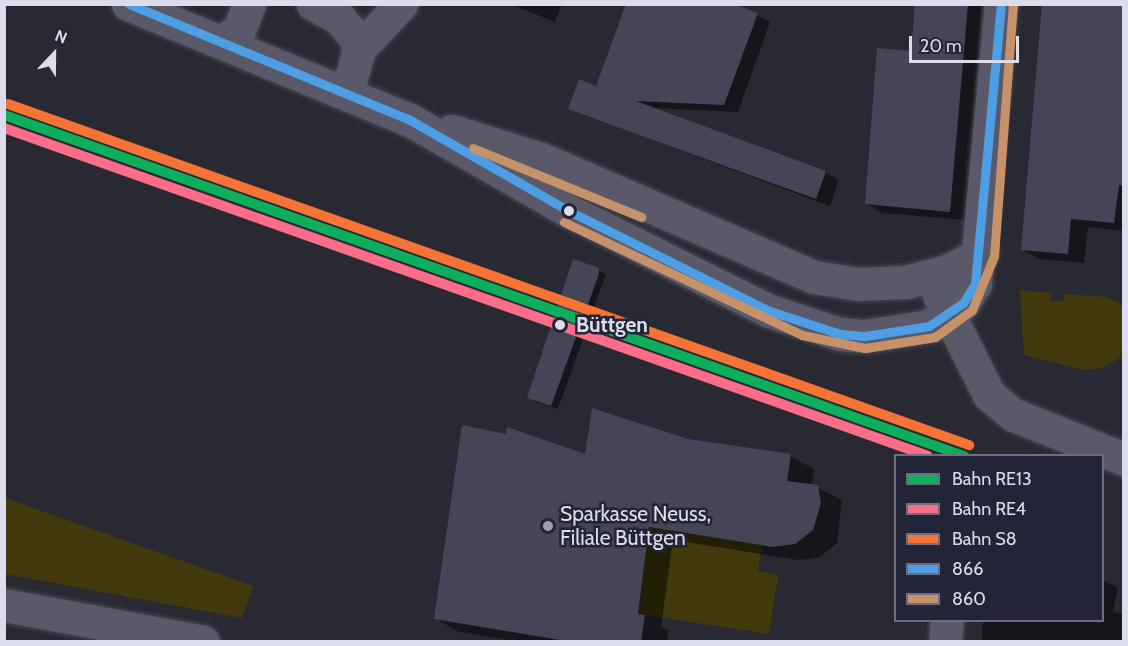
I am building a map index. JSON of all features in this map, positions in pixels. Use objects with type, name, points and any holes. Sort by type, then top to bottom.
[{"type":"street","points":[[128,4],[410,120],[654,256],[806,324],[865,336],[909,332],[948,315],[969,294],[982,253],[1001,4]]},
{"type":"street","points":[[221,42],[239,30],[249,4]]},
{"type":"street","points":[[313,4],[349,27],[359,49]]},
{"type":"street","points":[[347,93],[359,49],[401,4]]},
{"type":"street","points":[[410,120],[541,159],[814,277],[858,284],[931,277],[982,253]]},
{"type":"street","points":[[931,277],[979,380],[1002,406],[1124,459]]},
{"type":"street","points":[[4,605],[203,642]]},
{"type":"street","points":[[945,642],[947,622]]},
{"type":"shaded area","points":[[1020,290],[1051,293],[1051,301],[1063,301],[1064,294],[1108,297],[1123,307],[1121,357],[1103,368],[1084,370],[1024,355]]},
{"type":"shaded area","points":[[5,498],[253,586],[242,618],[5,574]]},
{"type":"shaded area","points":[[650,520],[672,531],[747,543],[763,538],[758,571],[778,575],[769,634],[638,614]]},
{"type":"building","points":[[626,4],[733,4],[758,13],[724,105],[636,101],[826,171],[816,199],[568,109],[579,79],[596,86]]},
{"type":"building","points":[[915,4],[968,4],[950,212],[865,204],[877,48],[911,51]]},
{"type":"building","points":[[1042,4],[1123,5],[1124,186],[1119,185],[1114,223],[1071,219],[1068,254],[1021,250]]},
{"type":"building","points":[[573,259],[599,268],[599,274],[551,406],[527,398]]},
{"type":"building","name":"Sparkasse Neuss, Filiale Büttgen","points":[[592,408],[688,439],[791,454],[787,481],[818,485],[821,503],[813,530],[795,544],[773,547],[649,527],[638,614],[645,615],[641,642],[572,642],[434,619],[462,425],[506,434],[507,427],[585,454]]},
{"type":"rail line","name":"S8","points":[[8,104],[969,445]]},
{"type":"rail line","name":"RE13","points":[[4,115],[958,454]]},
{"type":"rail line","name":"RE4","points":[[4,128],[922,454]]},
{"type":"transit line","name":"866","points":[[129,4],[410,120],[569,211],[770,311],[840,334],[865,336],[929,326],[963,303],[975,284],[1001,4]]},
{"type":"transit line","name":"860","points":[[564,222],[802,335],[865,348],[935,337],[972,310],[994,256],[1013,5]]},
{"type":"transit line","name":"860","points":[[473,148],[641,217]]},
{"type":"place","name":"Büttgen","points":[[560,325]]},
{"type":"place","name":"Sparkasse Neuss, Filiale Büttgen","points":[[548,526]]}]
